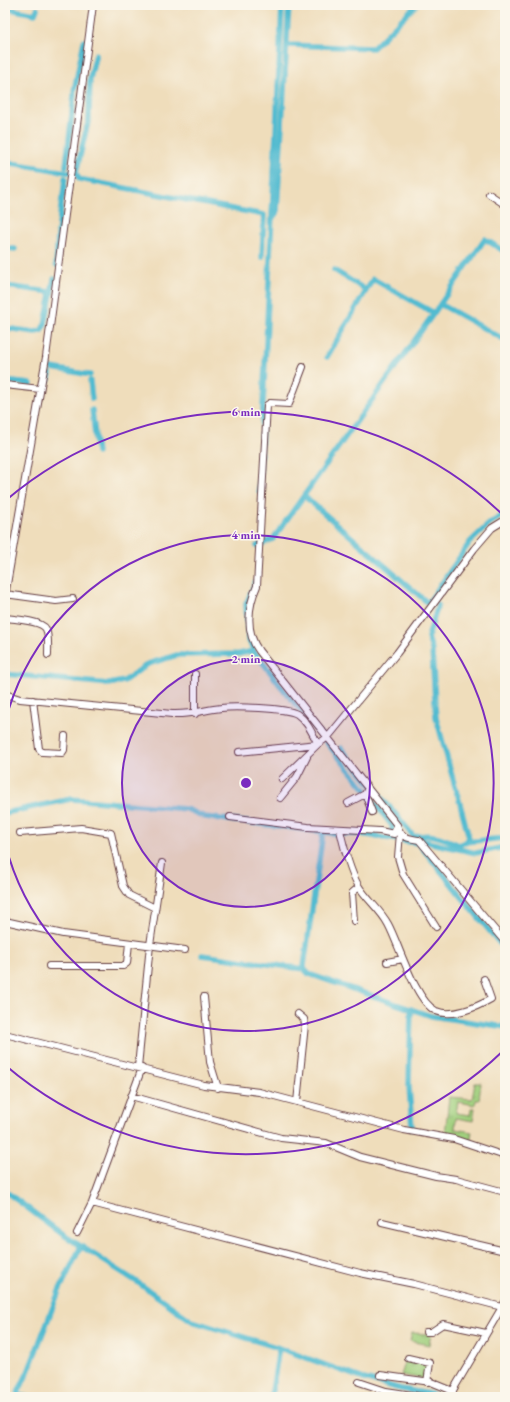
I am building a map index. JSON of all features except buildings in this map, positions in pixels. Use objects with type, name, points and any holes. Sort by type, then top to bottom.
[{"type":"street","points":[[73,599],[56,601],[5,595],[7,573],[40,389],[62,246],[93,5]]},
{"type":"street","points":[[489,194],[504,204],[505,202]]},
{"type":"street","points":[[303,367],[289,404],[270,403],[266,410],[257,586],[250,602],[251,638],[259,651],[328,737],[367,791],[397,825],[400,833],[405,838],[419,840],[505,942]]},
{"type":"street","points":[[5,385],[40,389]]},
{"type":"street","points":[[282,779],[318,744],[328,737],[397,653],[474,549],[492,528],[505,520]]},
{"type":"street","points":[[5,618],[42,624],[46,628],[48,655]]},
{"type":"street","points":[[195,674],[195,714]]},
{"type":"street","points":[[5,694],[20,699],[172,714],[195,714],[222,708],[286,710],[301,718],[318,744]]},
{"type":"street","points":[[33,700],[39,749],[42,752],[62,753],[64,750],[64,736]]},
{"type":"street","points":[[239,752],[318,744]]},
{"type":"street","points":[[280,798],[297,777],[310,752]]},
{"type":"street","points":[[348,803],[367,791]]},
{"type":"street","points":[[367,791],[372,812]]},
{"type":"street","points":[[230,817],[340,830],[380,831],[391,834],[394,834],[397,825]]},
{"type":"street","points":[[20,833],[81,828],[111,833],[123,886],[129,895],[155,908]]},
{"type":"street","points":[[340,830],[359,887],[388,923],[402,959],[426,1004],[436,1011],[460,1012],[478,1007],[491,999],[484,979]]},
{"type":"street","points":[[400,833],[398,857],[402,874],[436,927]]},
{"type":"street","points":[[77,1233],[92,1203],[140,1067],[150,945],[162,863]]},
{"type":"street","points":[[354,921],[352,893],[359,887]]},
{"type":"street","points":[[5,920],[63,934],[185,950]]},
{"type":"street","points":[[48,966],[123,966],[127,964],[129,943]]},
{"type":"street","points":[[387,962],[402,959]]},
{"type":"street","points":[[204,997],[210,1062],[218,1088]]},
{"type":"street","points":[[297,1102],[305,1025],[304,1019],[298,1014]]},
{"type":"street","points":[[5,1034],[218,1088],[259,1092],[404,1130],[454,1139],[505,1156]]},
{"type":"street","points":[[131,1096],[281,1138],[326,1143],[360,1157],[436,1176],[456,1178],[505,1192]]},
{"type":"street","points":[[92,1203],[360,1273],[504,1304],[449,1397]]},
{"type":"street","points":[[382,1222],[505,1251]]},
{"type":"street","points":[[426,1332],[431,1332],[443,1324],[486,1333]]},
{"type":"street","points":[[408,1358],[430,1363],[427,1382]]},
{"type":"street","points":[[380,1375],[427,1382],[453,1391]]},
{"type":"street","points":[[359,1382],[386,1391],[425,1397]]},
{"type":"green space","points":[[475,1083],[481,1083],[479,1100],[476,1100],[475,1105],[458,1102],[456,1113],[470,1115],[471,1108],[475,1108],[473,1121],[456,1118],[455,1129],[472,1132],[470,1142],[445,1134],[449,1097],[472,1099]]},
{"type":"green space","points":[[412,1333],[431,1334],[429,1345],[410,1341]]},
{"type":"green space","points":[[406,1360],[427,1366],[425,1379],[401,1375]]},
{"type":"waterway","points":[[259,491],[282,5]]},
{"type":"waterway","points":[[272,219],[277,212],[289,5]]},
{"type":"waterway","points":[[287,45],[373,48],[416,5]]},
{"type":"waterway","points":[[5,8],[35,14],[37,9]]},
{"type":"waterway","points":[[74,91],[84,41]]},
{"type":"waterway","points":[[96,54],[90,79],[89,118],[76,173],[79,179],[264,215],[262,257]]},
{"type":"waterway","points":[[66,166],[74,95]]},
{"type":"waterway","points":[[5,162],[73,173]]},
{"type":"waterway","points":[[63,196],[65,178]]},
{"type":"waterway","points":[[58,232],[62,198]]},
{"type":"waterway","points":[[56,265],[58,235]]},
{"type":"waterway","points":[[434,313],[485,239],[505,252]]},
{"type":"waterway","points":[[5,248],[15,249]]},
{"type":"waterway","points":[[334,270],[366,290]]},
{"type":"waterway","points":[[5,328],[35,332],[41,331],[45,324],[54,279]]},
{"type":"waterway","points":[[257,546],[273,539],[434,313],[373,279],[327,357]]},
{"type":"waterway","points":[[5,286],[50,292]]},
{"type":"waterway","points":[[440,304],[505,340]]},
{"type":"waterway","points":[[52,368],[90,375]]},
{"type":"waterway","points":[[48,381],[50,374]]},
{"type":"waterway","points":[[5,381],[31,384]]},
{"type":"waterway","points":[[90,381],[92,399]]},
{"type":"waterway","points":[[92,410],[97,453]]},
{"type":"waterway","points":[[304,496],[428,603],[468,545]]},
{"type":"waterway","points":[[490,523],[505,514]]},
{"type":"waterway","points":[[470,542],[488,525]]},
{"type":"waterway","points":[[255,583],[246,604],[248,639],[255,653]]},
{"type":"waterway","points":[[435,702],[432,650],[428,637],[438,605]]},
{"type":"waterway","points":[[5,674],[109,684],[124,681],[148,664],[177,655],[239,654],[253,651]]},
{"type":"waterway","points":[[257,655],[277,681]]},
{"type":"waterway","points":[[279,684],[323,738]]},
{"type":"waterway","points":[[435,705],[436,717],[457,794]]},
{"type":"waterway","points":[[326,742],[365,789]]},
{"type":"waterway","points":[[341,748],[386,803]]},
{"type":"waterway","points":[[367,793],[393,827],[391,831]]},
{"type":"waterway","points":[[458,796],[469,838],[466,842]]},
{"type":"waterway","points":[[5,813],[71,799],[186,809],[205,817],[339,834]]},
{"type":"waterway","points":[[390,807],[414,837],[431,835],[459,845],[466,842],[505,838]]},
{"type":"waterway","points":[[323,832],[304,966],[305,970],[309,974],[431,1016],[505,1027]]},
{"type":"waterway","points":[[343,834],[361,834],[398,840]]},
{"type":"waterway","points":[[401,841],[418,843],[505,950]]},
{"type":"waterway","points":[[423,841],[476,853],[505,847]]},
{"type":"waterway","points":[[202,955],[304,969]]},
{"type":"waterway","points":[[411,1009],[409,1086],[412,1128]]},
{"type":"waterway","points":[[5,1191],[62,1234],[137,1282],[192,1321],[279,1348],[364,1379],[401,1389],[446,1397]]},
{"type":"waterway","points":[[16,1397],[28,1372],[59,1291],[81,1246]]},
{"type":"waterway","points":[[271,1397],[279,1348]]},
{"type":"waterway","points":[[17,1395],[27,1397]]}]
